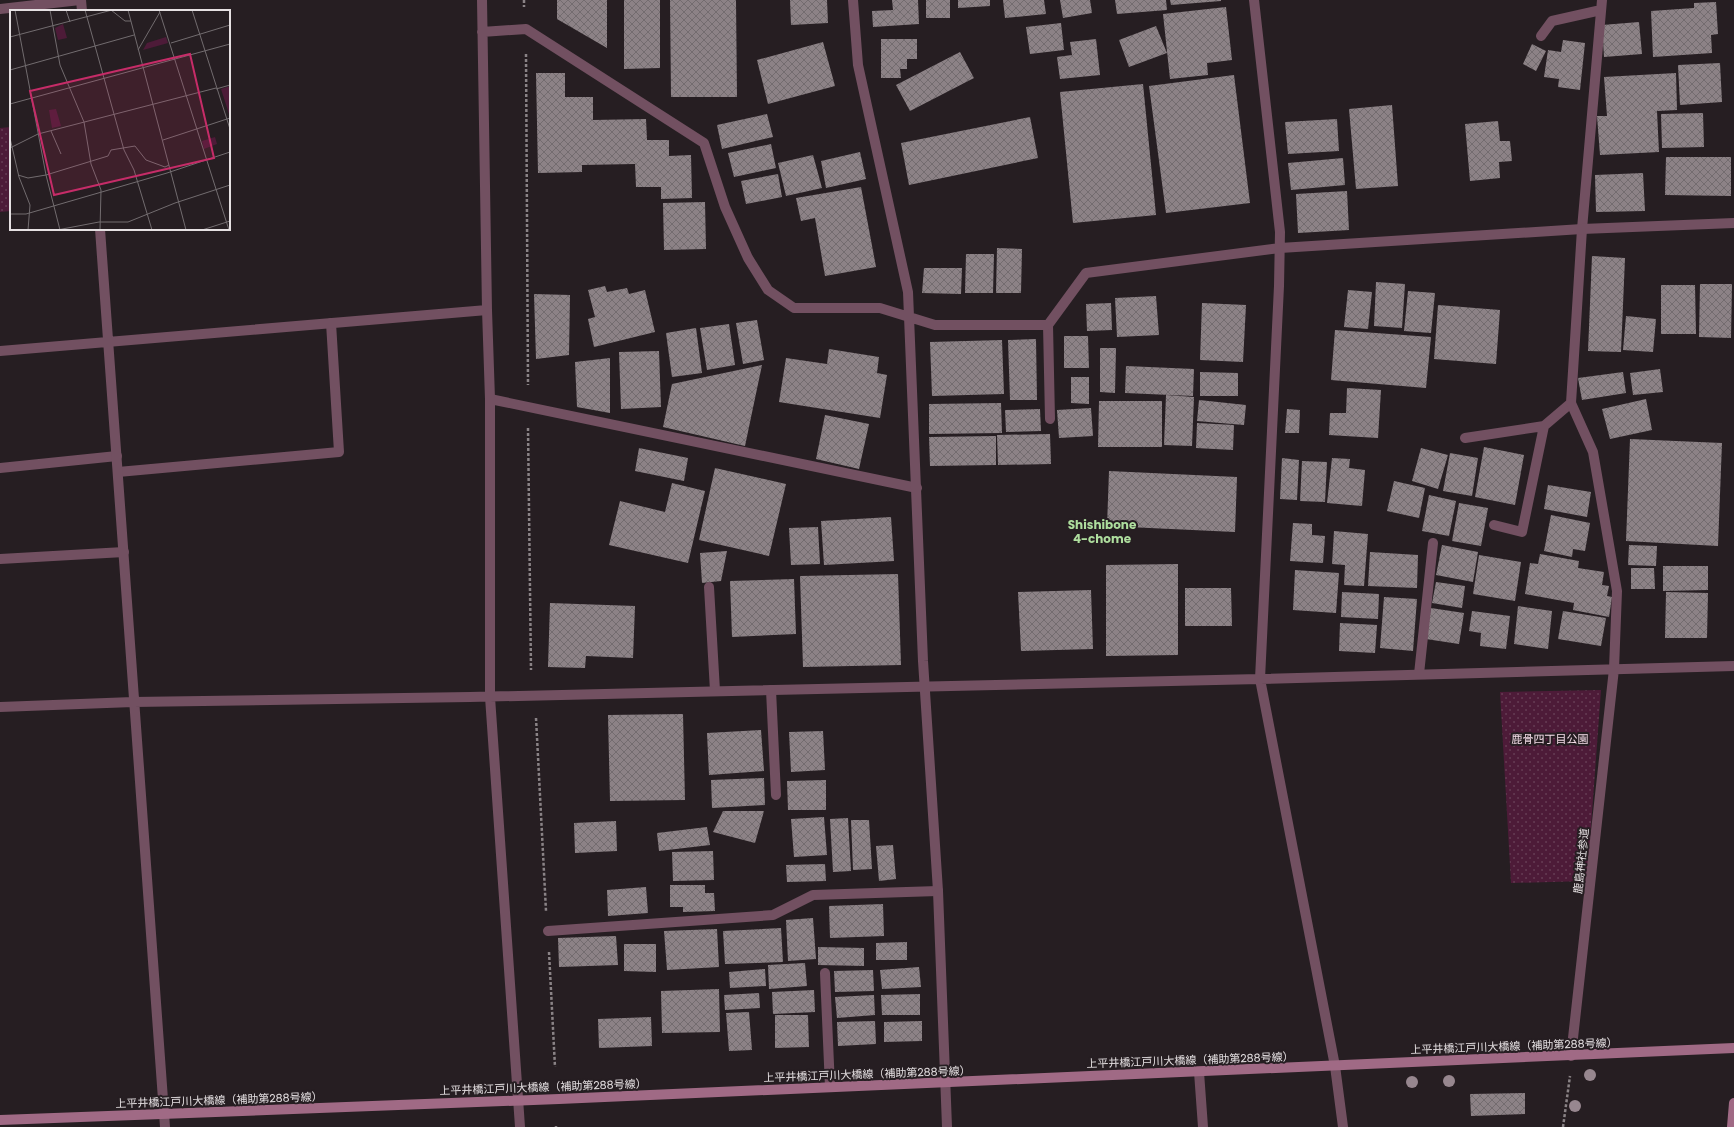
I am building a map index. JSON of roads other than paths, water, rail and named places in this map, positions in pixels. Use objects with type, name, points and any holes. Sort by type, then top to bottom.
[{"type":"street","points":[[0,8],[80,0],[82,10]]},
{"type":"street","points":[[482,0],[487,310],[490,399],[490,697],[520,1127]]},
{"type":"street","points":[[853,0],[858,65],[908,292],[909,345],[925,686],[938,891],[944,1082],[947,1127]]},
{"type":"street","points":[[1254,0],[1280,232],[1260,679],[1335,1066],[1343,1127]]},
{"type":"street","points":[[1465,438],[1544,426],[1571,403],[1582,229],[1602,5],[1552,21],[1541,36]]},
{"type":"street","points":[[482,32],[526,29],[704,142],[728,214],[748,258],[768,290],[794,308],[880,308],[935,325],[1048,325]]},
{"type":"street","points":[[1050,419],[1048,325],[1086,273],[1280,248],[1582,229],[1734,223]]},
{"type":"street","points":[[100,230],[124,552],[133,702],[165,1127]]},
{"type":"street","points":[[0,351],[487,310]]},
{"type":"street","points":[[118,472],[339,452],[331,323]]},
{"type":"street","points":[[490,399],[916,488]]},
{"type":"street","name":"鹿島神社参道","points":[[1571,403],[1593,452],[1617,591],[1614,669],[1571,1056]]},
{"type":"street","points":[[1494,525],[1522,532],[1544,426]]},
{"type":"street","points":[[0,468],[117,456]]},
{"type":"street","points":[[1419,674],[1432,543]]},
{"type":"street","points":[[0,559],[124,552]]},
{"type":"street","points":[[709,587],[715,691]]},
{"type":"street","points":[[0,707],[133,702],[490,697],[1734,666]]},
{"type":"street","points":[[771,690],[776,795]]},
{"type":"street","points":[[548,931],[773,915],[813,895],[938,891]]},
{"type":"street","points":[[824,972],[830,1087]]},
{"type":"street","name":"上平井橋江戸川大橋線（補助第288号線）","points":[[0,1120],[164,1115],[1734,1048]]},
{"type":"street","points":[[1199,1072],[1203,1127]]},
{"type":"street","points":[[1732,1127],[1734,1103]]},
{"type":"district","name":"Shishibone 4-chome","points":[[1102,531]]},
{"type":"park label","name":"鹿骨四丁目公園","points":[[1550,739]]}]
